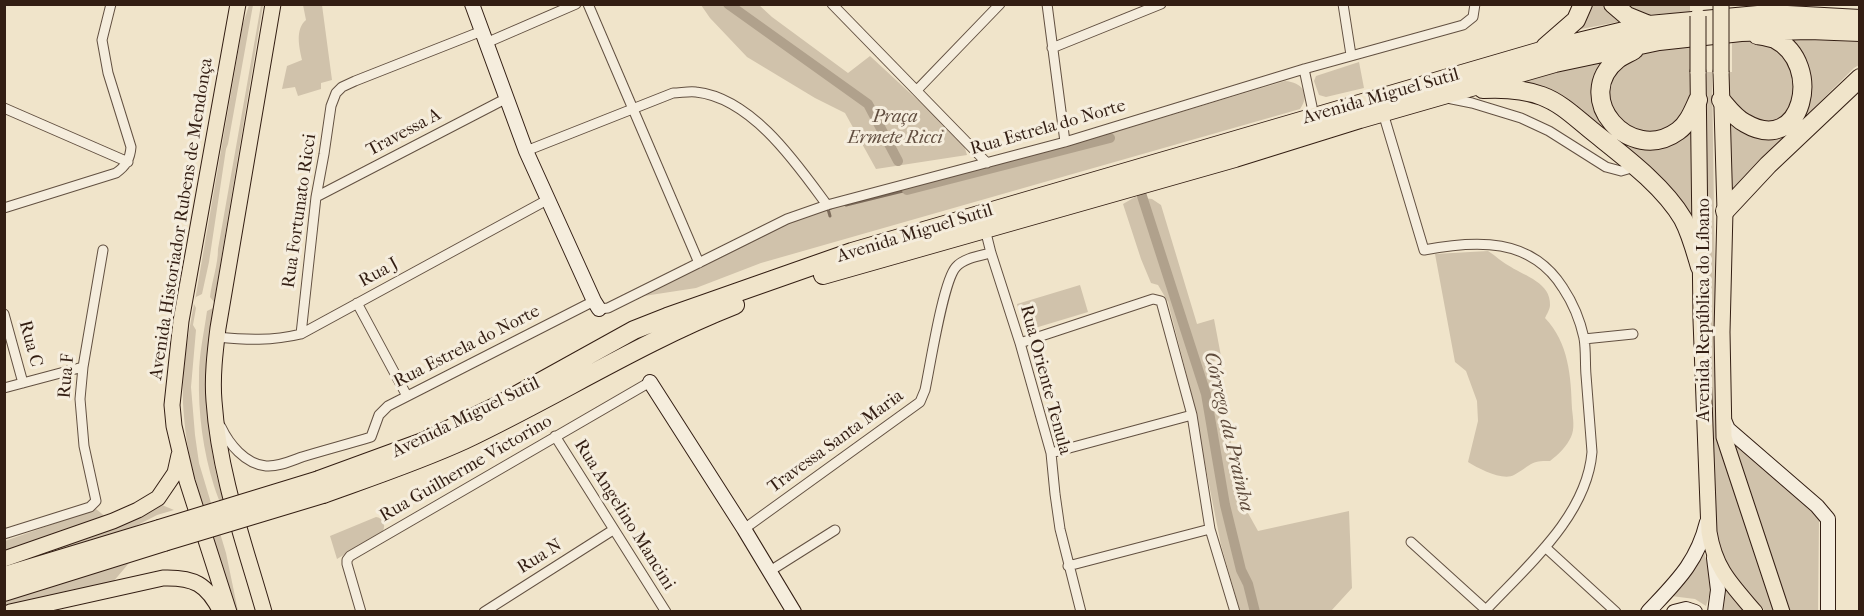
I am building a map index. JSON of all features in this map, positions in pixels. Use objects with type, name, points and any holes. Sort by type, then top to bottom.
[{"type":"highway","points":[[1541,51],[1576,20],[1583,4]]},
{"type":"highway","points":[[1613,4],[1648,34],[1606,72],[1600,90],[1602,108],[1611,124],[1626,135],[1643,141],[1661,139],[1678,131],[1690,118],[1698,100]]},
{"type":"highway","name":"Avenida Miguel Sutil","points":[[586,367],[634,330],[852,252],[1541,51],[1648,34],[1774,9],[1860,19]]},
{"type":"highway","name":"Avenida Miguel Sutil","points":[[4,592],[162,536],[321,487],[495,407],[586,367],[645,345],[733,305],[861,263],[1235,158],[1648,34],[1712,35],[1809,30],[1860,32]]},
{"type":"highway","points":[[1721,100],[1742,122],[1769,130],[1784,128],[1794,117],[1802,102],[1804,85],[1799,66],[1789,51],[1775,39],[1741,32]]},
{"type":"highway","points":[[1725,212],[1768,165],[1860,78]]},
{"type":"highway","points":[[1458,91],[1496,88],[1524,91],[1543,96],[1561,106],[1637,167],[1668,200],[1682,218],[1700,267]]},
{"type":"highway","name":"Avenida Miguel Sutil","points":[[4,576],[162,536]]},
{"type":"main road","name":"Avenida Historiador Rubens de Mendonça","points":[[229,612],[187,481],[172,405],[181,321],[238,4]]},
{"type":"main road","points":[[264,612],[233,508],[219,444],[214,399],[217,337],[273,4]]},
{"type":"main road","name":"Avenida República do Líbano","points":[[1698,4],[1700,267],[1708,520],[1713,553],[1724,575],[1755,612]]},
{"type":"main road","name":"Avenida República do Líbano","points":[[1721,4],[1721,100],[1725,212],[1722,315],[1724,437],[1782,612]]},
{"type":"main road","points":[[4,559],[113,521],[158,498],[175,473],[179,461],[179,446]]},
{"type":"main road","points":[[10,612],[163,578],[180,577],[190,579],[207,589],[221,612]]},
{"type":"street","points":[[4,208],[116,172],[128,162],[131,147],[108,73],[102,40],[111,4]]},
{"type":"street","points":[[472,4],[526,151],[597,305]]},
{"type":"street","points":[[484,37],[576,4]]},
{"type":"street","points":[[588,4],[699,263]]},
{"type":"street","points":[[832,4],[987,162]]},
{"type":"street","points":[[1047,4],[1065,142]]},
{"type":"street","points":[[1052,48],[1161,4]]},
{"type":"street","points":[[1343,4],[1351,55]]},
{"type":"street","points":[[917,90],[999,5]]},
{"type":"street","name":"Rua Estrela do Norte","points":[[214,399],[220,426],[231,444],[253,462],[265,466],[283,463],[371,437],[379,415],[388,406],[407,396],[597,305],[608,308],[788,219],[827,205],[1065,142],[1351,55],[1464,25],[1473,17],[1475,7]]},
{"type":"street","name":"Rua Fortunato Ricci","points":[[301,334],[316,197],[331,106],[336,93],[354,81],[484,37]]},
{"type":"street","points":[[1304,69],[1314,116]]},
{"type":"street","points":[[526,151],[673,93],[697,92],[736,106],[745,112],[788,152],[827,205]]},
{"type":"street","points":[[1438,97],[1472,103],[1521,118],[1549,131],[1606,167],[1621,171],[1637,167]]},
{"type":"street","name":"Travessa A","points":[[316,197],[507,98]]},
{"type":"street","points":[[4,108],[128,162]]},
{"type":"street","points":[[1383,113],[1424,250],[1444,246],[1483,244],[1511,248],[1537,259],[1554,274],[1566,293],[1575,308],[1584,339],[1592,453],[1591,469],[1574,509],[1545,547],[1485,611],[1411,542]]},
{"type":"street","name":"Rua J","points":[[217,337],[254,340],[278,339],[301,334],[547,200]]},
{"type":"street","name":"Rua Oriente Tenula","points":[[985,229],[1051,453],[1054,494],[1068,566],[1081,612]]},
{"type":"street","name":"Rua F","points":[[4,534],[94,505],[96,501],[84,446],[80,399],[83,367],[103,250]]},
{"type":"street","name":"Travessa Santa Maria","points":[[744,529],[920,402],[925,390],[951,275],[957,266],[971,258],[991,253]]},
{"type":"street","points":[[1020,343],[1153,299],[1158,299],[1162,303],[1192,415],[1210,529],[1235,612]]},
{"type":"street","points":[[357,303],[407,396]]},
{"type":"street","name":"Rua C","points":[[4,314],[23,383]]},
{"type":"street","points":[[1584,339],[1633,334]]},
{"type":"street","points":[[4,388],[83,367]]},
{"type":"street","points":[[650,382],[794,612]]},
{"type":"street","name":"Rua Guilherme Victorino","points":[[361,612],[347,564],[349,557],[650,382]]},
{"type":"street","points":[[1051,453],[1192,415]]},
{"type":"street","points":[[1724,420],[1728,429],[1828,519],[1828,612]]},
{"type":"street","name":"Rua Angelino Mancini","points":[[555,436],[666,612]]},
{"type":"street","points":[[1648,612],[1694,559],[1708,520]]},
{"type":"street","points":[[1068,566],[1210,529]]},
{"type":"street","name":"Rua N","points":[[484,612],[614,530]]},
{"type":"street","points":[[770,571],[835,530]]},
{"type":"street","points":[[1545,547],[1616,612]]},
{"type":"street","points":[[1713,553],[1718,585],[1715,612]]},
{"type":"street","points":[[1674,612],[1686,609],[1695,612]]},
{"type":"green space","points":[[249,5],[253,5],[226,149],[209,262],[202,294],[195,300],[243,24]]},
{"type":"green space","points":[[261,5],[263,5],[214,302],[210,297]]},
{"type":"green space","points":[[303,5],[322,5],[332,80],[321,83],[321,89],[298,96],[295,87],[282,89],[287,66],[302,60],[299,38],[300,28],[306,20]]},
{"type":"green space","name":"Praça Ermete Ricci","points":[[701,5],[759,5],[848,73],[870,56],[963,142],[967,155],[876,169],[845,113],[815,98],[747,57],[710,18]]},
{"type":"green space","points":[[1590,5],[1605,5],[1623,21],[1576,30]]},
{"type":"green space","points":[[1620,5],[1690,5],[1690,12],[1642,15]]},
{"type":"green space","points":[[1786,39],[1859,42],[1859,65],[1731,191],[1728,118],[1765,136],[1803,111]]},
{"type":"green space","points":[[1753,40],[1772,44],[1784,54],[1798,85],[1790,114],[1769,124],[1746,117],[1728,96],[1727,72],[1732,72],[1732,41]]},
{"type":"green space","points":[[1690,45],[1691,72],[1694,72],[1689,112],[1661,133],[1625,129],[1605,104],[1612,72],[1639,52]]},
{"type":"green space","points":[[1608,59],[1594,86],[1593,105],[1604,124],[1621,139],[1695,124],[1694,230],[1680,204],[1520,81],[1563,68]]},
{"type":"green space","points":[[1359,62],[1364,88],[1326,97],[1319,95],[1314,81],[1316,76]]},
{"type":"green space","points":[[1703,72],[1712,72],[1717,422],[1776,611],[1765,611],[1722,560],[1712,513]]},
{"type":"green space","points":[[1285,81],[1300,86],[1303,90],[1305,98],[1300,109],[761,263],[696,288],[644,296],[700,265],[790,221],[830,208],[1051,151]]},
{"type":"green space","points":[[1135,197],[1152,199],[1161,205],[1197,324],[1214,319],[1221,356],[1212,363],[1248,513],[1258,531],[1349,511],[1352,588],[1331,611],[1240,611],[1221,545],[1190,388],[1168,302],[1158,285],[1151,283],[1123,204]]},
{"type":"green space","points":[[1488,251],[1536,281],[1546,291],[1550,305],[1545,318],[1564,349],[1571,385],[1573,427],[1567,444],[1550,461],[1530,464],[1509,476],[1491,473],[1468,462],[1478,421],[1477,401],[1466,371],[1455,362],[1435,254]]},
{"type":"green space","points":[[1080,285],[1088,312],[1025,331],[1017,304]]},
{"type":"green space","points":[[194,304],[196,308],[193,325],[196,330],[191,387],[199,463],[226,553],[238,611],[236,611],[205,515],[187,441],[183,403],[184,374]]},
{"type":"green space","points":[[213,308],[208,363],[208,420],[219,486],[233,533],[210,473],[200,418],[199,368],[207,311]]},
{"type":"green space","points":[[1731,436],[1808,502],[1819,519],[1818,611],[1790,611]]},
{"type":"green space","points":[[162,505],[174,510],[157,515],[130,529],[5,565],[154,509]]},
{"type":"green space","points":[[96,509],[107,518],[5,556],[5,541]]},
{"type":"green space","points":[[376,517],[383,522],[383,531],[337,559],[330,536]]},
{"type":"green space","points":[[1703,549],[1713,583],[1706,606],[1695,599],[1671,596]]},
{"type":"green space","points":[[129,563],[113,582],[5,607],[5,598]]},
{"type":"green space","points":[[1725,584],[1748,612],[1719,612]]},
{"type":"waterway","name":"Córrego da Prainha","points":[[728,4],[868,104],[898,161]]},
{"type":"waterway","name":"Córrego da Prainha","points":[[906,186],[907,190],[1110,138]]},
{"type":"waterway","points":[[846,205],[907,190]]},
{"type":"waterway","name":"Córrego da Prainha","points":[[1141,193],[1206,394],[1225,505],[1241,570],[1248,584],[1255,612]]},
{"type":"waterway","points":[[830,216],[828,209],[831,208]]}]
